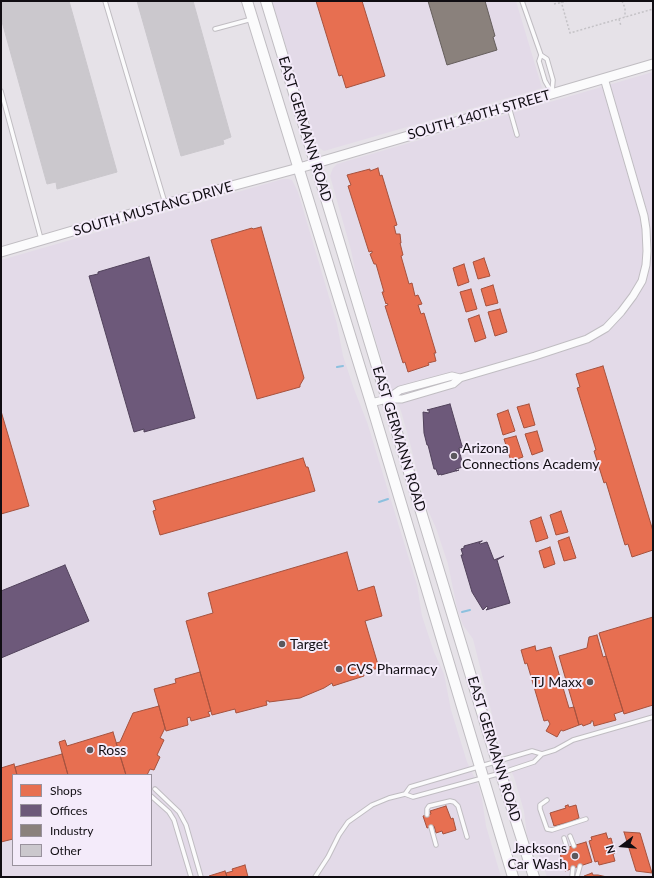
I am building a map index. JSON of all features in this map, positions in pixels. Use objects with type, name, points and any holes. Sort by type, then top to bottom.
[{"type":"main road","name":"EAST GERMANN ROAD","points":[[247,1],[387,399],[500,773],[534,877]]},
{"type":"main road","name":"EAST GERMANN ROAD","points":[[266,1],[306,166],[371,403],[513,877]]},
{"type":"street","name":"SOUTH 140TH STREET","points":[[306,166],[653,64]]},
{"type":"street","points":[[371,403],[387,399],[400,390],[452,376],[460,378],[578,342],[606,328],[633,296],[642,281],[646,265],[646,229],[644,216],[604,78]]},
{"type":"street","name":"SOUTH MUSTANG DRIVE","points":[[1,252],[165,204],[306,166]]},
{"type":"lane","points":[[105,1],[165,204]]},
{"type":"lane","points":[[522,1],[541,55],[547,59],[553,80],[552,93]]},
{"type":"lane","points":[[215,29],[253,19]]},
{"type":"lane","points":[[541,55],[539,61],[545,81],[552,93]]},
{"type":"lane","points":[[1,91],[42,240]]},
{"type":"lane","points":[[509,106],[517,135]]},
{"type":"lane","points":[[316,877],[339,835],[348,822],[372,805],[389,798],[405,794],[413,797],[500,773],[534,762],[542,754],[555,750],[573,740],[653,717]]},
{"type":"lane","points":[[405,794],[410,787],[532,751],[542,754]]},
{"type":"lane","points":[[154,789],[179,812],[186,825],[201,877]]},
{"type":"lane","points":[[152,797],[169,812],[174,820],[191,877]]},
{"type":"lane","points":[[547,800],[540,805],[547,829],[552,830],[586,819]]},
{"type":"lane","points":[[427,815],[427,809],[429,806],[450,801],[454,802],[458,806],[467,836]]},
{"type":"lane","points":[[431,827],[436,846]]},
{"type":"lane","points":[[570,836],[574,846]]},
{"type":"lane","points":[[564,838],[567,848]]},
{"type":"lane","points":[[577,877],[580,866]]},
{"type":"lane","points":[[572,877],[573,868]]},
{"type":"path","points":[[554,4],[568,1]]},
{"type":"path","points":[[622,1],[625,8],[625,17]]},
{"type":"path","points":[[561,2],[570,33],[653,9]]},
{"type":"path","points":[[619,19],[621,26]]},
{"type":"shaded area","points":[[272,1],[516,1],[542,88],[324,151],[318,147],[316,143]]},
{"type":"shaded area","points":[[653,72],[653,877],[547,877],[540,857],[527,836],[524,811],[514,777],[501,750],[473,639],[463,625],[457,608],[448,564],[436,528],[426,506],[401,411],[388,381],[356,275],[351,250],[330,176],[333,168],[337,164]]},
{"type":"shaded area","points":[[283,179],[292,180],[298,192],[337,324],[343,356],[367,422],[417,585],[422,616],[434,652],[444,674],[451,710],[467,762],[479,787],[486,826],[501,877],[1,877],[1,260]]},
{"type":"building: Shops","points":[[316,1],[362,1],[385,76],[346,88],[342,75],[339,76]]},
{"type":"building: Shops","points":[[378,168],[380,176],[382,175],[397,225],[394,226],[396,234],[400,234],[400,243],[403,255],[401,256],[409,284],[412,283],[415,296],[418,295],[422,304],[418,305],[421,314],[424,313],[436,353],[434,353],[436,361],[408,372],[405,362],[403,363],[385,306],[388,305],[387,303],[386,304],[382,292],[384,292],[376,264],[374,264],[370,254],[372,251],[369,252],[348,186],[351,185],[347,175]]},
{"type":"building: Shops","points":[[261,227],[304,378],[300,387],[257,399],[211,240],[252,228]]},
{"type":"building: Shops","points":[[484,258],[490,276],[478,279],[473,262]]},
{"type":"building: Shops","points":[[464,264],[469,282],[458,286],[453,268]]},
{"type":"building: Shops","points":[[493,285],[498,303],[486,306],[481,289]]},
{"type":"building: Shops","points":[[471,289],[477,309],[466,312],[460,292]]},
{"type":"building: Shops","points":[[500,309],[507,332],[495,336],[488,312]]},
{"type":"building: Shops","points":[[479,315],[486,338],[475,342],[468,319]]},
{"type":"building: Shops","points":[[603,366],[653,531],[653,550],[632,557],[628,544],[625,545],[606,482],[604,483],[594,451],[596,450],[577,388],[580,387],[576,374]]},
{"type":"building: Shops","points":[[529,404],[535,425],[524,428],[517,407]]},
{"type":"building: Shops","points":[[508,410],[515,431],[503,435],[497,414]]},
{"type":"building: Shops","points":[[1,411],[29,506],[1,514]]},
{"type":"building: Shops","points":[[537,431],[543,451],[532,455],[525,434]]},
{"type":"building: Shops","points":[[516,436],[523,457],[511,461],[504,439]]},
{"type":"building: Shops","points":[[303,458],[306,467],[308,467],[315,491],[160,535],[153,511],[156,510],[153,501]]},
{"type":"building: Shops","points":[[561,511],[568,532],[556,535],[550,515]]},
{"type":"building: Shops","points":[[541,517],[548,538],[536,542],[530,521]]},
{"type":"building: Shops","points":[[569,537],[576,558],[564,561],[558,541]]},
{"type":"building: Shops","points":[[550,547],[555,564],[544,568],[539,551]]},
{"type":"building: Shops","name":"Target","points":[[347,552],[358,591],[374,586],[382,616],[365,621],[379,668],[363,672],[364,676],[333,686],[332,683],[300,698],[269,702],[266,701],[267,705],[236,713],[235,709],[212,715],[186,621],[213,613],[208,593]]},
{"type":"building: Shops","points":[[653,617],[653,705],[624,714],[599,633]]},
{"type":"building: Shops","name":"TJ Maxx","points":[[597,635],[603,657],[606,656],[623,711],[614,714],[616,720],[594,726],[593,721],[591,721],[591,723],[583,726],[582,724],[579,725],[559,656],[587,648],[589,637]]},
{"type":"building: Shops","points":[[535,646],[536,651],[551,647],[569,708],[574,707],[579,725],[563,731],[561,730],[557,737],[546,731],[550,724],[548,720],[544,721],[527,663],[525,664],[521,650]]},
{"type":"building: Shops","points":[[200,672],[211,711],[208,712],[210,716],[191,721],[190,717],[187,718],[188,725],[166,731],[154,689],[176,683],[175,679]]},
{"type":"building: Shops","points":[[159,706],[165,728],[160,738],[164,740],[157,755],[160,757],[154,770],[150,769],[148,774],[126,774],[116,743],[120,742],[133,713]]},
{"type":"building: Shops","name":"Ross","points":[[113,732],[126,774],[68,774],[59,742],[65,740],[67,746]]},
{"type":"building: Shops","points":[[62,754],[68,774],[17,774],[15,767]]},
{"type":"building: Shops","points":[[14,764],[17,774],[12,774],[12,839],[1,842],[1,768]]},
{"type":"building: Shops","points":[[568,805],[569,807],[576,805],[579,818],[554,826],[550,813],[566,808],[565,806]]},
{"type":"building: Shops","points":[[446,806],[451,819],[453,818],[456,830],[443,834],[442,831],[436,833],[434,826],[427,828],[423,816],[431,814],[430,811]]},
{"type":"building: Shops","points":[[624,832],[640,833],[652,873],[636,871]]},
{"type":"building: Shops","points":[[606,833],[608,839],[611,838],[615,853],[613,854],[615,861],[599,865],[598,861],[595,862],[589,841],[592,840],[591,837]]},
{"type":"building: Shops","name":"Jacksons Car Wash","points":[[586,842],[592,862],[565,871],[559,850]]},
{"type":"building: Shops","points":[[245,865],[248,877],[227,877],[226,873],[233,871],[232,869]]},
{"type":"building: Shops","points":[[225,871],[227,877],[209,877],[209,876]]},
{"type":"building: Shops","points":[[592,873],[593,875],[607,877],[584,876]]},
{"type":"building: Offices","points":[[149,257],[195,418],[144,432],[144,429],[134,432],[89,276]]},
{"type":"building: Offices","points":[[450,404],[462,446],[470,446],[459,448],[463,467],[456,469],[456,471],[438,475],[436,469],[434,469],[424,433],[423,412],[429,413],[429,410],[427,410]]},
{"type":"building: Offices","points":[[482,541],[479,543],[480,544],[487,542],[494,560],[504,556],[497,560],[510,603],[486,610],[488,608],[487,606],[483,610],[472,592],[461,555],[463,555],[461,549],[464,548],[464,546]]},
{"type":"building: Offices","points":[[65,565],[89,621],[1,658],[1,591]]},
{"type":"building: Industry","points":[[428,1],[485,1],[495,36],[493,37],[497,50],[447,65]]},
{"type":"building: Other","points":[[1,1],[69,1],[117,172],[57,189],[56,182],[47,184],[1,18]]},
{"type":"building: Other","points":[[137,1],[193,1],[231,137],[223,140],[224,144],[181,156]]},
{"type":"waterway","points":[[337,367],[343,366]]},
{"type":"waterway","points":[[379,502],[388,499]]},
{"type":"waterway","points":[[462,612],[470,610]]},
{"type":"place","name":"Arizona Connections Academy","points":[[454,456]]},
{"type":"place","name":"Target","points":[[282,644]]},
{"type":"place","name":"CVS Pharmacy","points":[[339,669]]},
{"type":"place","name":"TJ Maxx","points":[[590,682]]},
{"type":"place","name":"Ross","points":[[90,750]]},
{"type":"place","name":"Jacksons Car Wash","points":[[575,856]]}]
